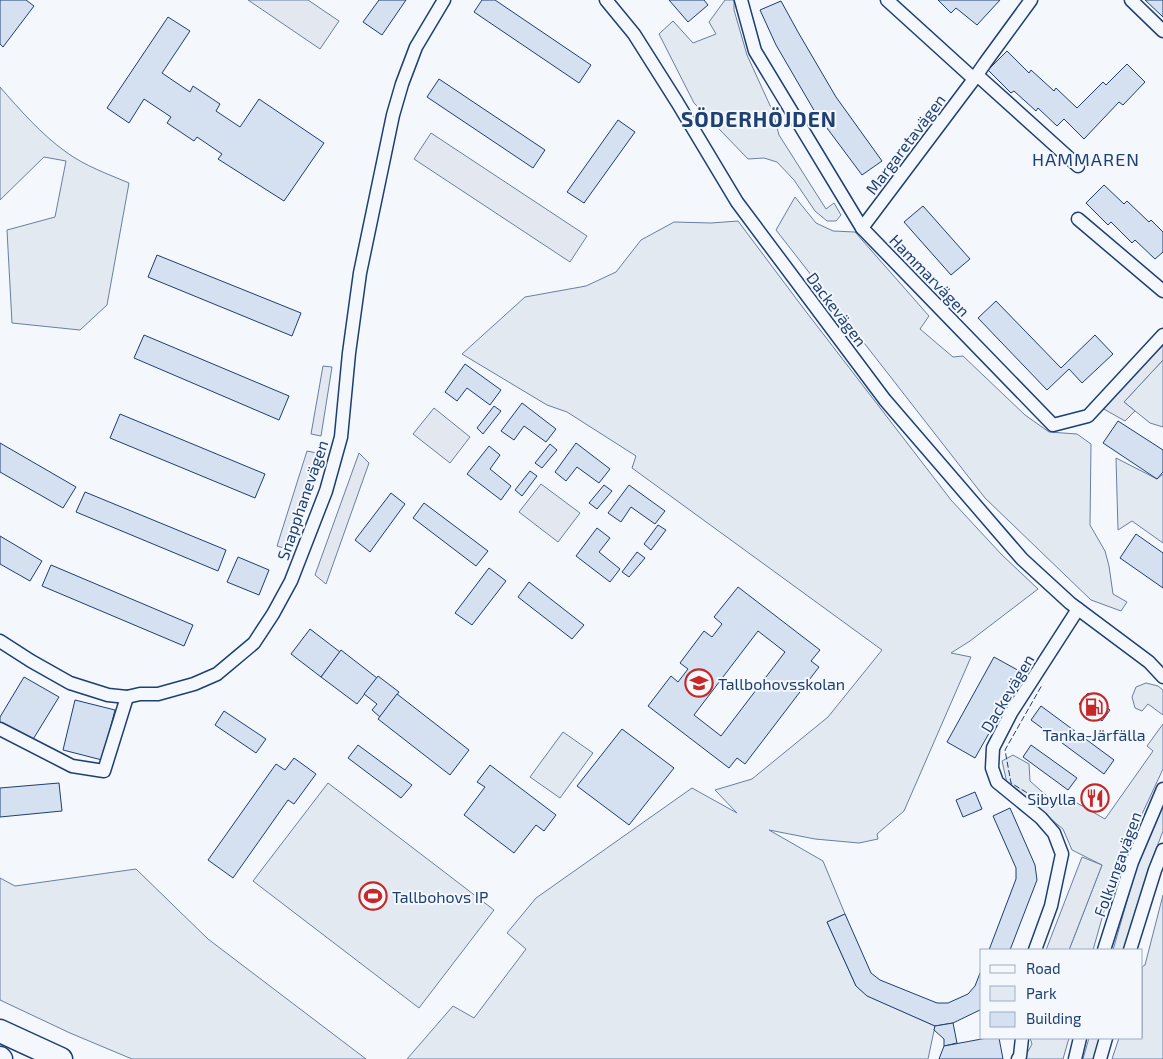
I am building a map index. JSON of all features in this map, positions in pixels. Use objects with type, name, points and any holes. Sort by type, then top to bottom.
[{"type":"highway","points":[[0,1031],[61,1059]]},
{"type":"street","name":"Snapphanevägen","points":[[0,641],[70,683],[108,695],[127,697],[140,694],[158,694],[194,684],[217,674],[254,644],[291,581],[326,491],[341,436],[349,353],[360,273],[393,115],[416,47],[444,0]]},
{"type":"street","name":"Dackevägen","points":[[606,0],[634,34],[737,202],[885,400],[1022,559],[1078,609],[1149,662],[1163,677]]},
{"type":"street","name":"Hammarvägen","points":[[741,0],[755,50],[862,228],[1054,425],[1088,416],[1163,335]]},
{"type":"street","points":[[887,0],[1078,166]]},
{"type":"street","name":"Margaretavägen","points":[[862,228],[1031,0]]},
{"type":"street","points":[[1130,0],[1163,31]]},
{"type":"street","points":[[1078,219],[1163,291]]},
{"type":"street","name":"Dackevägen","points":[[1035,949],[1051,906],[1062,854],[1054,833],[1041,818],[998,782],[992,768],[992,748],[1011,712],[1078,609]]},
{"type":"street","name":"Dackevägen","points":[[1149,662],[1163,668]]},
{"type":"street","points":[[0,728],[72,766],[104,771],[127,697]]},
{"type":"street","name":"Folkungavägen","points":[[1104,949],[1132,862],[1163,789]]},
{"type":"street","points":[[1130,949],[1154,870],[1163,850]]},
{"type":"street","points":[[1018,1059],[1022,1039]]},
{"type":"street","points":[[1074,1059],[1080,1039]]},
{"type":"street","points":[[1100,1059],[1106,1039]]},
{"type":"green space","points":[[725,0],[734,0],[734,10],[747,55],[773,112],[779,135],[826,209],[834,203],[841,215],[836,221],[827,221],[815,211],[794,180],[777,162],[764,158],[748,159],[694,103],[659,34],[673,21],[693,43],[716,34],[709,22]]},
{"type":"green space","points":[[0,87],[39,130],[66,152],[89,166],[129,183],[107,305],[80,330],[12,323],[7,230],[55,217],[66,161],[44,157],[0,200]]},
{"type":"green space","points":[[795,197],[816,223],[833,231],[855,232],[929,316],[920,329],[953,357],[963,356],[1025,415],[1049,432],[1077,434],[1091,444],[1090,525],[1105,551],[1113,594],[1127,602],[1121,611],[1091,600],[985,498],[776,230]]},
{"type":"green space","points":[[738,221],[951,500],[1002,555],[1038,589],[970,641],[951,653],[971,657],[904,811],[877,834],[878,839],[859,843],[815,839],[769,830],[823,861],[845,914],[827,922],[856,986],[868,996],[935,1026],[928,1059],[407,1059],[453,1006],[474,1018],[526,949],[507,933],[536,898],[692,788],[737,813],[715,790],[752,779],[828,717],[882,650],[632,468],[636,456],[567,412],[547,405],[462,354],[525,297],[586,286],[616,272],[641,240],[674,222],[711,223]]},
{"type":"green space","points":[[1163,360],[1163,427],[1150,423],[1124,402]]},
{"type":"green space","points":[[1116,458],[1157,479],[1163,474],[1163,543],[1132,521],[1118,530]]},
{"type":"green space","points":[[1146,683],[1158,686],[1163,690],[1163,715],[1148,704],[1142,711],[1135,708],[1132,697],[1136,687]]},
{"type":"green space","points":[[1163,724],[1163,769],[1122,857],[1093,949],[1069,949],[1102,865],[1072,850],[1063,829],[1007,783],[1002,761],[1013,755],[1029,764],[1030,781],[1057,805],[1070,799],[1105,819],[1153,751],[1147,746]]},
{"type":"green space","points":[[563,732],[593,753],[560,798],[530,777]]},
{"type":"green space","name":"Tallbohovs IP","points":[[328,783],[494,910],[419,1008],[253,881]]},
{"type":"green space","points":[[1163,798],[1163,831],[1148,870],[1125,949],[1113,949],[1137,866]]},
{"type":"green space","points":[[136,869],[208,939],[366,1059],[132,1059],[70,1033],[0,1000],[0,878],[15,886]]},
{"type":"green space","points":[[1163,895],[1163,1059],[1112,1059],[1119,1039],[1143,1039],[1143,966],[1145,965]]},
{"type":"green space","points":[[1030,1039],[1069,1039],[1063,1059],[1024,1059],[1032,1044]]},
{"type":"green space","points":[[1089,1039],[1100,1039],[1094,1059],[1083,1059]]},
{"type":"shaded area","points":[[248,0],[308,0],[339,21],[320,49]]},
{"type":"shaded area","points":[[431,133],[587,236],[570,262],[414,159]]},
{"type":"shaded area","points":[[1163,343],[1163,360],[1124,402],[1135,411],[1125,421],[1102,408]]},
{"type":"shaded area","points":[[323,366],[332,367],[321,436],[311,434]]},
{"type":"shaded area","points":[[434,408],[470,437],[450,463],[413,434]]},
{"type":"shaded area","points":[[307,451],[317,453],[287,549],[277,546]]},
{"type":"shaded area","points":[[359,453],[369,463],[326,584],[315,575]]},
{"type":"shaded area","points":[[541,484],[580,513],[558,542],[519,512]]},
{"type":"shaded area","points":[[1082,857],[1102,865],[1069,949],[1046,949]]},
{"type":"building","points":[[0,0],[26,0],[34,6],[3,47],[0,44]]},
{"type":"building","points":[[379,0],[406,0],[382,35],[363,22]]},
{"type":"building","points":[[482,0],[495,0],[591,65],[579,83],[474,12]]},
{"type":"building","points":[[669,0],[704,0],[708,5],[688,22]]},
{"type":"building","points":[[938,0],[1000,0],[977,25],[956,8],[951,13]]},
{"type":"building","points":[[1145,0],[1163,0],[1163,17]]},
{"type":"building","points":[[781,1],[836,97],[882,161],[862,175],[815,112],[776,45],[760,10]]},
{"type":"building","points":[[168,17],[190,31],[162,73],[190,92],[193,86],[220,104],[216,111],[240,127],[259,99],[324,143],[284,201],[218,159],[222,154],[197,137],[194,141],[167,123],[171,117],[144,99],[129,123],[107,108]]},
{"type":"building","points":[[1007,51],[1029,73],[1031,70],[1054,91],[1056,88],[1077,108],[1103,82],[1106,85],[1127,64],[1145,82],[1123,105],[1119,102],[1084,139],[1064,119],[1057,126],[1038,108],[1036,111],[1014,91],[1011,93],[988,70]]},
{"type":"building","points":[[439,79],[545,150],[533,168],[427,97]]},
{"type":"building","points":[[618,120],[635,132],[584,203],[567,192]]},
{"type":"building","points":[[1104,185],[1124,204],[1127,201],[1149,222],[1151,220],[1163,232],[1163,252],[1155,259],[1135,240],[1132,243],[1111,222],[1108,225],[1086,203]]},
{"type":"building","points":[[923,206],[970,259],[951,275],[904,222]]},
{"type":"building","points":[[157,255],[301,313],[292,336],[148,277]]},
{"type":"building","points":[[996,301],[1061,368],[1095,335],[1113,354],[1082,383],[1069,369],[1047,390],[978,318]]},
{"type":"building","points":[[144,335],[289,396],[279,420],[134,358]]},
{"type":"building","points":[[465,364],[501,390],[490,405],[467,388],[457,401],[445,392]]},
{"type":"building","points":[[522,403],[556,429],[546,442],[524,426],[514,440],[501,431]]},
{"type":"building","points":[[494,406],[501,411],[483,434],[477,428]]},
{"type":"building","points":[[120,414],[265,474],[255,498],[110,438]]},
{"type":"building","points":[[1118,421],[1163,450],[1163,472],[1157,479],[1103,443]]},
{"type":"building","points":[[0,443],[76,487],[63,508],[0,472]]},
{"type":"building","points":[[576,443],[610,469],[599,483],[577,467],[566,481],[555,472]]},
{"type":"building","points":[[550,444],[557,450],[542,468],[535,463]]},
{"type":"building","points":[[489,446],[500,455],[490,469],[511,486],[501,500],[467,474]]},
{"type":"building","points":[[530,471],[537,476],[522,496],[515,490]]},
{"type":"building","points":[[604,485],[612,491],[597,509],[589,503]]},
{"type":"building","points":[[629,485],[665,511],[655,524],[631,507],[621,522],[608,513]]},
{"type":"building","points":[[85,492],[226,550],[218,571],[76,512]]},
{"type":"building","points":[[391,493],[405,504],[370,552],[355,540]]},
{"type":"building","points":[[424,503],[488,551],[476,566],[413,518]]},
{"type":"building","points":[[658,525],[666,530],[651,550],[644,544]]},
{"type":"building","points":[[597,528],[610,538],[599,552],[620,569],[610,582],[576,556]]},
{"type":"building","points":[[1136,534],[1163,553],[1163,588],[1120,558]]},
{"type":"building","points":[[0,536],[42,561],[30,581],[0,564]]},
{"type":"building","points":[[637,552],[645,558],[629,577],[622,572]]},
{"type":"building","points":[[238,557],[269,570],[259,595],[227,582]]},
{"type":"building","points":[[51,565],[193,625],[184,646],[42,586]]},
{"type":"building","points":[[489,568],[506,581],[472,625],[455,613]]},
{"type":"building","points":[[529,582],[584,625],[572,639],[518,597]]},
{"type":"building","points":[[738,587],[820,650],[811,661],[819,667],[745,764],[737,758],[729,768],[648,706],[671,676],[678,682],[688,669],[680,663],[704,631],[712,637],[722,624],[714,617]],"holes":[[[758,631],[785,652],[721,736],[694,715]]]},
{"type":"building","points":[[310,629],[340,652],[321,677],[291,654]]},
{"type":"building","points":[[341,650],[377,678],[357,704],[321,677]]},
{"type":"building","points":[[994,657],[1023,673],[975,758],[947,742]]},
{"type":"building","points":[[378,676],[399,692],[380,717],[372,710],[377,704],[364,694]]},
{"type":"building","points":[[24,677],[59,697],[32,741],[0,722],[0,717]]},
{"type":"building","points":[[1088,693],[1110,710],[1102,721],[1079,704]]},
{"type":"building","points":[[397,694],[469,750],[450,775],[378,719]]},
{"type":"building","points":[[75,700],[115,710],[102,760],[63,750]]},
{"type":"building","points":[[1041,706],[1114,760],[1104,774],[1031,720]]},
{"type":"building","points":[[224,711],[266,739],[256,753],[215,725]]},
{"type":"building","points":[[622,729],[674,768],[629,825],[577,786]]},
{"type":"building","points":[[358,745],[412,785],[401,798],[348,758]]},
{"type":"building","points":[[1031,745],[1077,778],[1068,790],[1023,757]]},
{"type":"building","points":[[294,758],[316,774],[294,804],[288,800],[233,878],[208,860],[276,764],[285,770]]},
{"type":"building","points":[[490,765],[556,815],[544,831],[536,825],[514,853],[464,815],[485,787],[477,782]]},
{"type":"building","points":[[59,783],[62,811],[0,817],[0,788]]},
{"type":"building","points":[[1094,789],[1106,797],[1096,811],[1084,802]]},
{"type":"building","points":[[975,792],[982,809],[963,817],[956,800]]},
{"type":"building","points":[[1010,808],[1035,865],[1037,880],[1010,949],[989,949],[1016,879],[1016,868],[993,816]]},
{"type":"building","points":[[845,914],[871,973],[880,980],[937,1003],[948,1003],[968,994],[975,986],[980,973],[980,1010],[953,1023],[935,1026],[867,996],[856,986],[827,922]]},
{"type":"building","points":[[953,1023],[957,1043],[944,1046],[944,1039],[934,1030],[935,1026]]},
{"type":"building","points":[[982,1039],[999,1039],[1003,1059],[939,1059],[944,1046]]},
{"type":"fence","points":[[1034,797],[1011,783],[1005,750],[1042,685]]},
{"type":"place","name":"Tallbohovsskolan","points":[[699,683]]},
{"type":"place","name":"Tanka-Järfälla","points":[[1094,707]]},
{"type":"place","name":"Sibylla","points":[[1095,798]]},
{"type":"place","name":"Tallbohovs IP","points":[[373,896]]},
{"type":"district","name":"SÖDERHÖJDEN","points":[[759,118]]},
{"type":"district","name":"HAMMAREN","points":[[1086,159]]}]
